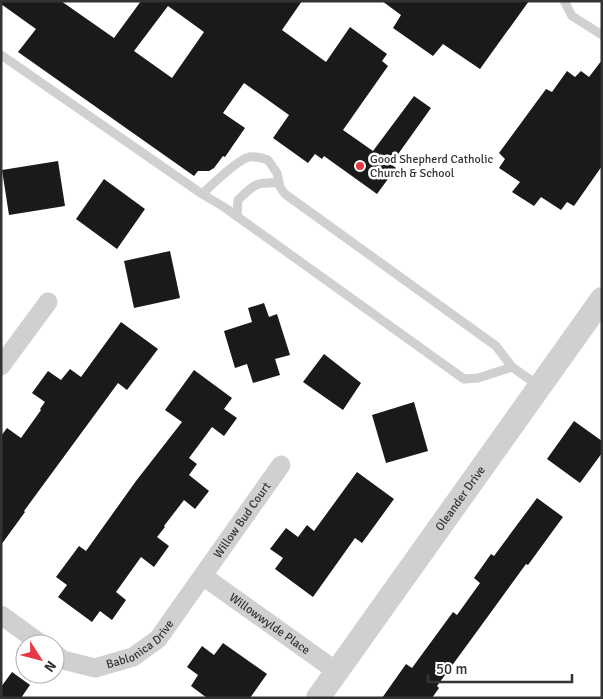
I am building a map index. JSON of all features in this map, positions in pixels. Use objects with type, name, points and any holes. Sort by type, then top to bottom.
[{"type":"street","name":"Oleander Drive","points":[[318,698],[602,299]]},
{"type":"street","points":[[1,366],[48,302]]},
{"type":"street","name":"Willow Bud Court","points":[[203,576],[281,465]]},
{"type":"street","name":"Willowwylde Place","points":[[203,576],[336,671]]},
{"type":"street","name":"Bablonica Drive","points":[[65,661],[95,668],[133,657],[158,639],[203,576]]},
{"type":"street","points":[[1,615],[27,634]]},
{"type":"lane","points":[[564,1],[572,16],[602,35]]},
{"type":"lane","points":[[1,55],[202,194],[237,216],[464,379],[478,378],[512,367]]},
{"type":"lane","points":[[202,194],[247,158],[256,157],[268,160],[277,173],[280,187],[285,194],[496,346],[512,367],[539,386]]},
{"type":"lane","points":[[237,216],[238,200],[252,186],[261,182],[279,183]]},
{"type":"building","points":[[1,1],[61,1],[114,38],[141,1],[302,1],[282,30],[326,62],[350,27],[387,54],[382,61],[388,66],[343,130],[373,151],[414,96],[431,108],[391,164],[396,168],[377,194],[324,156],[322,159],[315,154],[308,163],[273,138],[289,115],[244,83],[223,113],[245,128],[225,157],[223,156],[214,168],[209,171],[198,171],[194,176],[18,52],[36,29],[1,4]],"holes":[[[168,6],[204,32],[172,78],[134,51]]]},
{"type":"building","points":[[382,1],[529,1],[480,69],[443,44],[433,56],[393,28],[401,15]]},
{"type":"building","points":[[602,60],[602,166],[574,206],[567,202],[561,210],[541,197],[534,206],[512,192],[520,182],[499,168],[505,159],[499,153],[546,89],[552,92],[567,71],[575,77],[581,71],[589,77]]},
{"type":"building","points":[[58,161],[65,206],[9,215],[2,170]]},
{"type":"building","points":[[104,179],[145,209],[117,249],[76,219]]},
{"type":"building","points":[[170,251],[180,298],[134,308],[124,261]]},
{"type":"building","points":[[264,303],[269,317],[277,314],[290,355],[275,359],[280,375],[253,383],[247,364],[235,368],[224,331],[252,322],[248,308]]},
{"type":"building","points":[[121,322],[158,349],[127,390],[118,383],[1,545],[1,436],[7,428],[21,438],[45,402],[32,393],[48,371],[61,380],[70,369],[81,377]]},
{"type":"building","points":[[324,354],[361,383],[343,410],[303,382]]},
{"type":"building","points":[[194,370],[232,398],[224,409],[237,418],[224,436],[212,427],[189,458],[197,464],[189,475],[209,491],[195,509],[184,500],[164,526],[157,537],[169,546],[154,567],[141,557],[116,592],[126,600],[112,620],[100,611],[92,622],[58,597],[67,585],[56,577],[79,546],[86,551],[136,481],[182,422],[165,410]]},
{"type":"building","points":[[414,402],[428,451],[386,463],[372,415]]},
{"type":"building","points":[[574,421],[602,441],[602,453],[580,483],[547,459]]},
{"type":"building","points":[[357,472],[394,499],[362,543],[355,538],[313,597],[275,569],[283,558],[270,549],[286,528],[298,537],[307,525],[314,531]]},
{"type":"building","points":[[537,498],[563,517],[528,565],[526,564],[437,686],[439,688],[432,698],[382,698],[406,664],[412,668],[453,612],[457,615],[480,583],[474,578],[491,554],[494,556]]},
{"type":"building","points":[[223,643],[267,674],[250,698],[207,698],[191,686],[198,675],[187,667],[202,646],[214,655]]},
{"type":"building","points":[[12,672],[15,674],[15,684],[30,685],[21,698],[1,698],[1,687]]},
{"type":"place","name":"Good Shepherd Catholic Church & School","points":[[360,166]]}]
